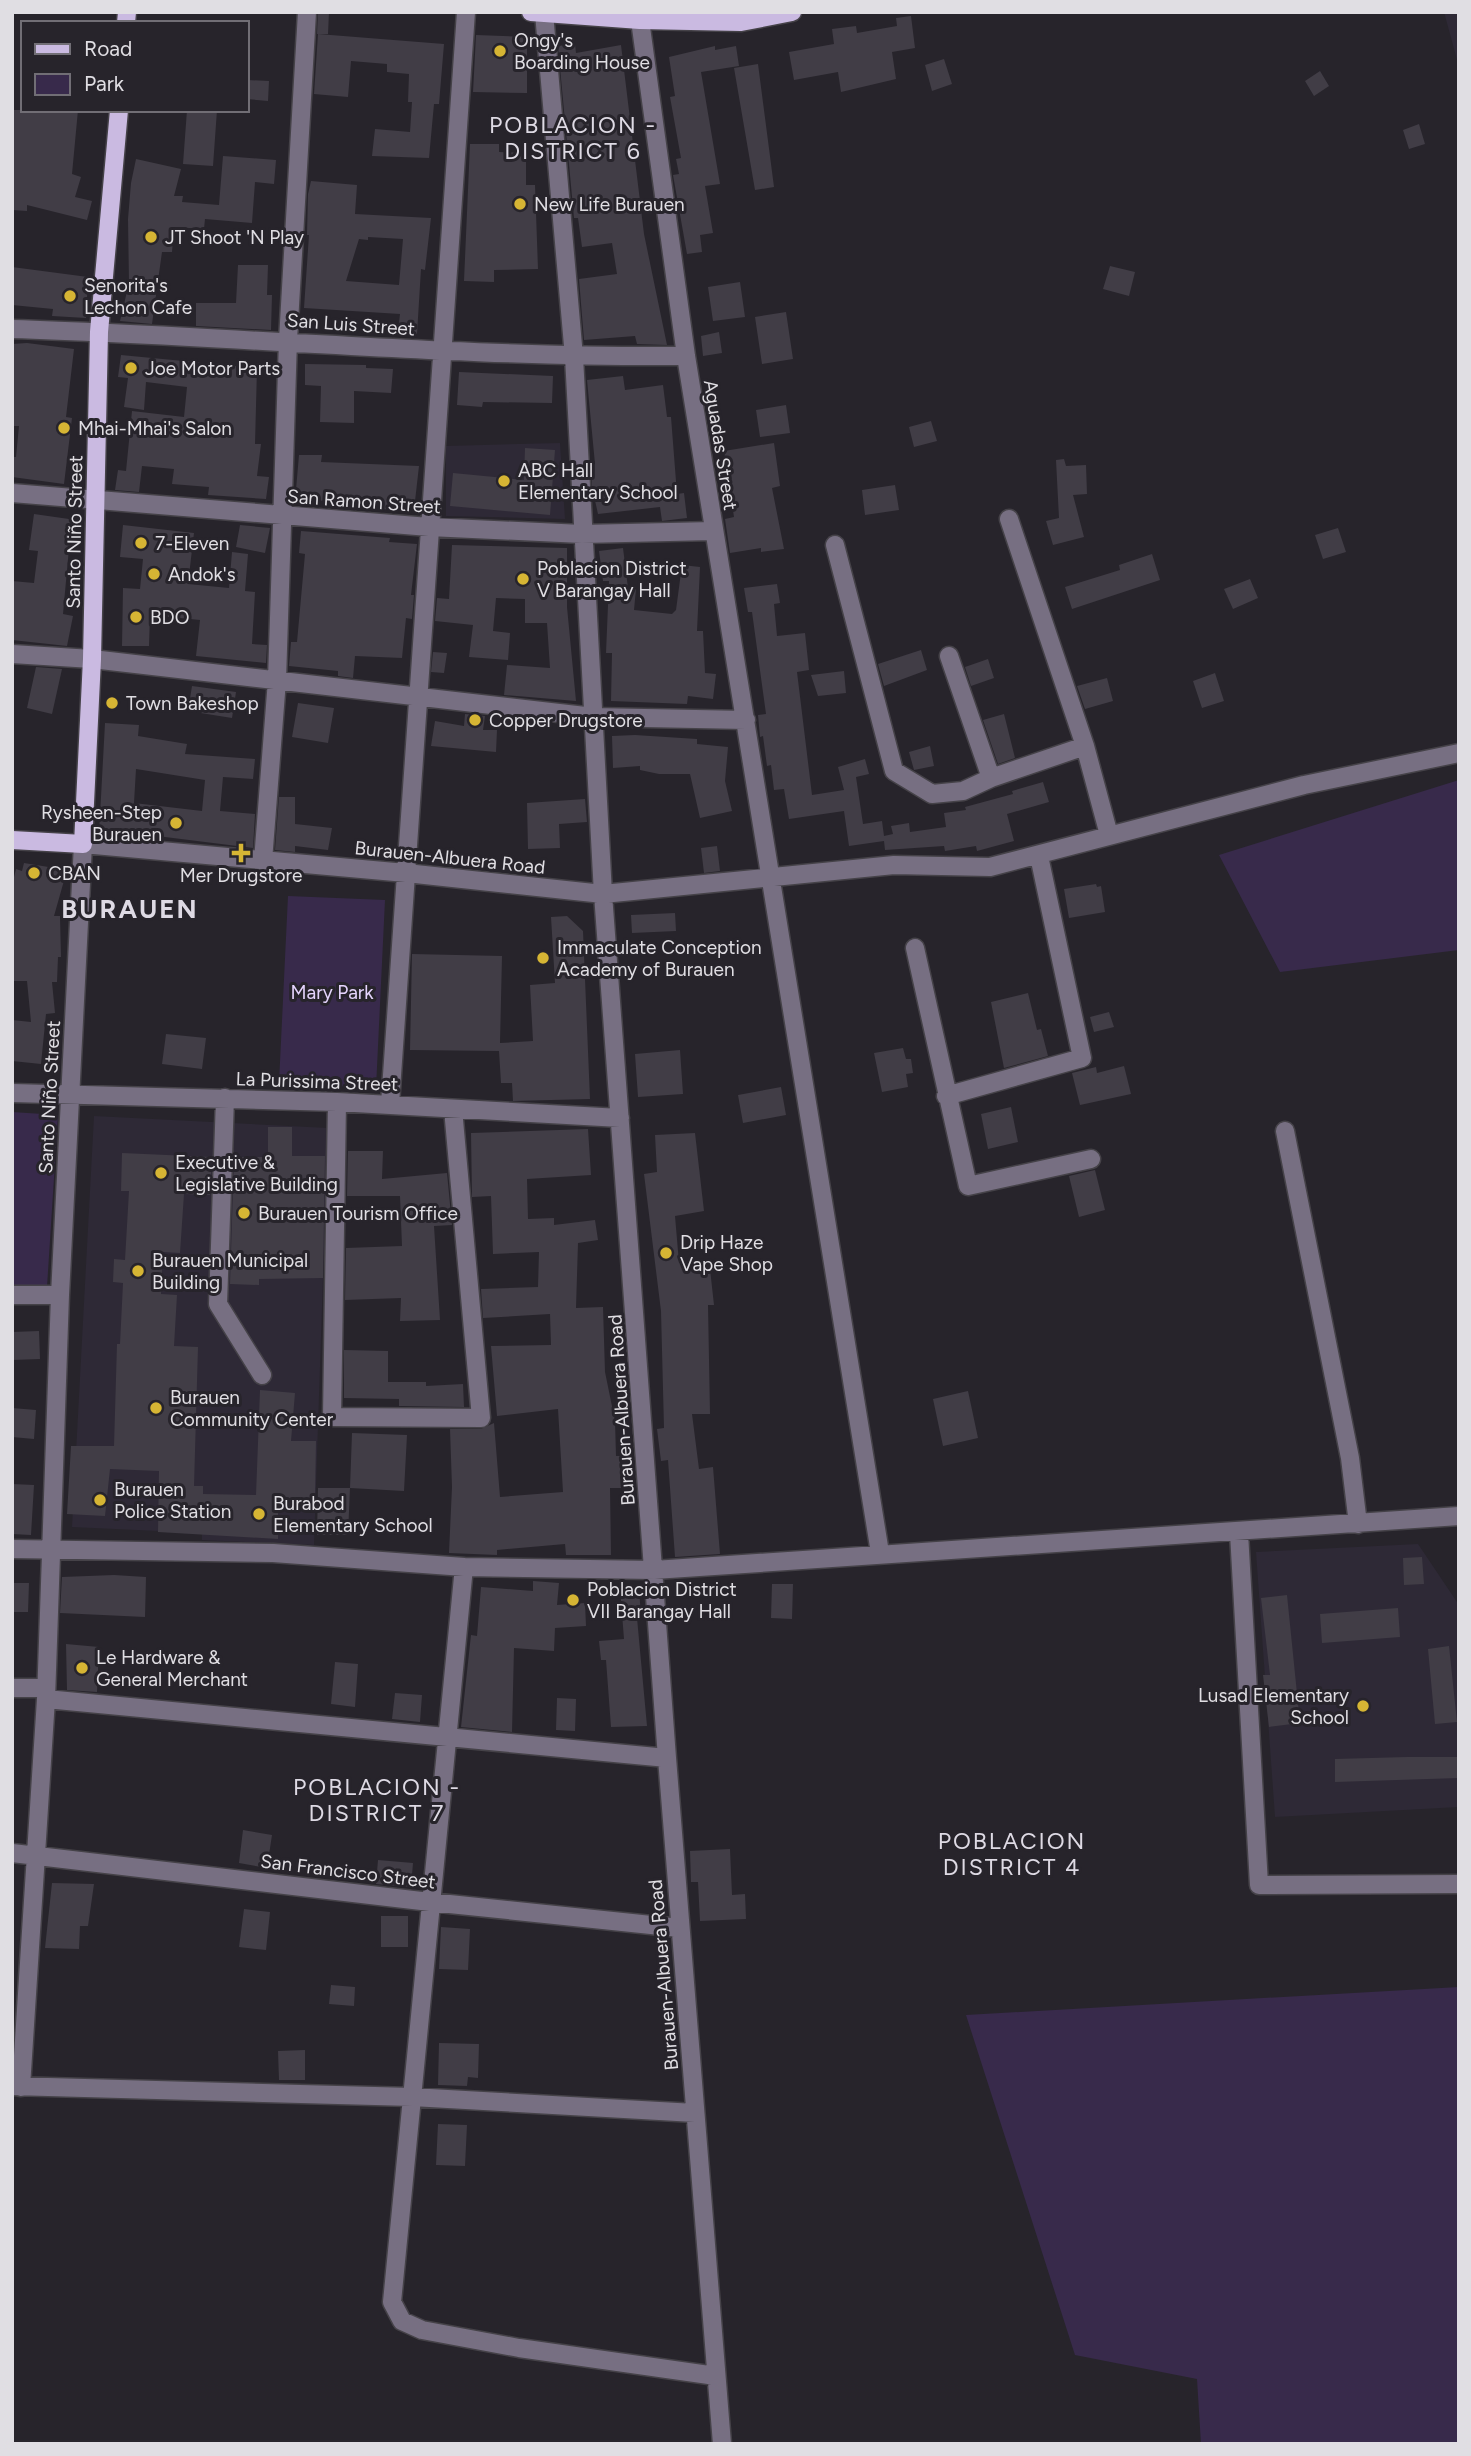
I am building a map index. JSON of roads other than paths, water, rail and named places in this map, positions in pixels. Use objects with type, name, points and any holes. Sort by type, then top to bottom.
[{"type":"main road","points":[[537,13],[640,20],[741,22],[792,12]]},
{"type":"main road","name":"Santo Niño Street","points":[[83,844],[92,659],[99,332],[119,112]]},
{"type":"main road","points":[[12,840],[83,844]]},
{"type":"street","points":[[263,861],[277,680],[288,340],[307,12]]},
{"type":"street","points":[[390,1104],[466,12]]},
{"type":"street","points":[[537,13],[574,357],[603,894],[894,865],[990,867],[1304,785],[1459,753]]},
{"type":"street","name":"Aguadas Street","points":[[640,20],[713,531],[772,876],[880,1553]]},
{"type":"street","name":"San Luis Street","points":[[12,329],[288,340],[442,352],[574,357],[686,356]]},
{"type":"street","name":"San Ramon Street","points":[[12,493],[429,527],[582,534],[713,531]]},
{"type":"street","points":[[1009,519],[1085,746],[1110,835]]},
{"type":"street","points":[[835,545],[894,771],[933,794],[963,791],[991,778],[1085,746]]},
{"type":"street","points":[[12,654],[92,659],[594,717],[746,720]]},
{"type":"street","points":[[949,656],[991,778]]},
{"type":"street","name":"Burauen-Albuera Road","points":[[83,844],[603,894],[680,1928],[722,2444]]},
{"type":"street","name":"Santo Niño Street","points":[[17,2087],[37,1856],[46,1694],[60,1295],[83,844]]},
{"type":"street","points":[[946,1096],[1082,1058],[1039,856]]},
{"type":"street","points":[[915,948],[968,1186],[1091,1159]]},
{"type":"street","name":"La Purissima Street","points":[[12,1093],[390,1104],[620,1118]]},
{"type":"street","points":[[225,1098],[218,1304],[262,1375]]},
{"type":"street","points":[[337,1102],[332,1417],[481,1418],[453,1109]]},
{"type":"street","points":[[1285,1131],[1350,1458],[1358,1524]]},
{"type":"street","points":[[12,1295],[60,1295]]},
{"type":"street","points":[[12,1549],[273,1553],[464,1567],[654,1570],[880,1553],[1239,1533],[1459,1516]]},
{"type":"street","points":[[1239,1533],[1259,1885],[1459,1884]]},
{"type":"street","points":[[464,1567],[392,2302],[402,2321],[422,2330],[519,2348],[716,2376]]},
{"type":"street","points":[[12,1688],[448,1739],[667,1758]]},
{"type":"street","name":"San Francisco Street","points":[[12,1853],[680,1928]]},
{"type":"street","points":[[17,2087],[412,2097],[695,2113]]},
{"type":"place","name":"Ongy's Boarding House","points":[[500,51]]},
{"type":"place","name":"New Life Burauen","points":[[520,204]]},
{"type":"place","name":"JT Shoot 'N Play","points":[[151,237]]},
{"type":"place","name":"Senorita's Lechon Cafe","points":[[70,296]]},
{"type":"place","name":"Joe Motor Parts","points":[[131,368]]},
{"type":"place","name":"Mhai-Mhai's Salon","points":[[64,428]]},
{"type":"place","name":"ABC Hall Elementary School","points":[[504,481]]},
{"type":"place","name":"7-Eleven","points":[[141,543]]},
{"type":"place","name":"Andok's","points":[[154,574]]},
{"type":"place","name":"Poblacion District V Barangay Hall","points":[[523,579]]},
{"type":"place","name":"BDO","points":[[136,617]]},
{"type":"place","name":"Town Bakeshop","points":[[112,703]]},
{"type":"place","name":"Copper Drugstore","points":[[475,720]]},
{"type":"place","name":"Rysheen-Step Burauen","points":[[176,823]]},
{"type":"place","name":"Mer Drugstore","points":[[241,853]]},
{"type":"place","name":"CBAN","points":[[34,873]]},
{"type":"place","name":"Immaculate Conception Academy of Burauen","points":[[543,958]]},
{"type":"place","name":"Executive & Legislative Building","points":[[161,1173]]},
{"type":"place","name":"Burauen Tourism Office","points":[[244,1213]]},
{"type":"place","name":"Drip Haze Vape Shop","points":[[666,1253]]},
{"type":"place","name":"Burauen Municipal Building","points":[[138,1271]]},
{"type":"place","name":"Burauen Community Center","points":[[156,1408]]},
{"type":"place","name":"Burauen Police Station","points":[[100,1500]]},
{"type":"place","name":"Burabod Elementary School","points":[[259,1514]]},
{"type":"place","name":"Poblacion District VII Barangay Hall","points":[[573,1600]]},
{"type":"place","name":"Le Hardware & General Merchant","points":[[82,1668]]},
{"type":"place","name":"Lusad Elementary School","points":[[1363,1706]]},
{"type":"district","name":"POBLACION - DISTRICT 6","points":[[573,138]]},
{"type":"district","name":"BURAUEN","points":[[130,909]]},
{"type":"district","name":"POBLACION - DISTRICT 7","points":[[377,1800]]},
{"type":"district","name":"POBLACION DISTRICT 4","points":[[1012,1854]]},
{"type":"park label","name":"Mary Park","points":[[332,992]]}]
